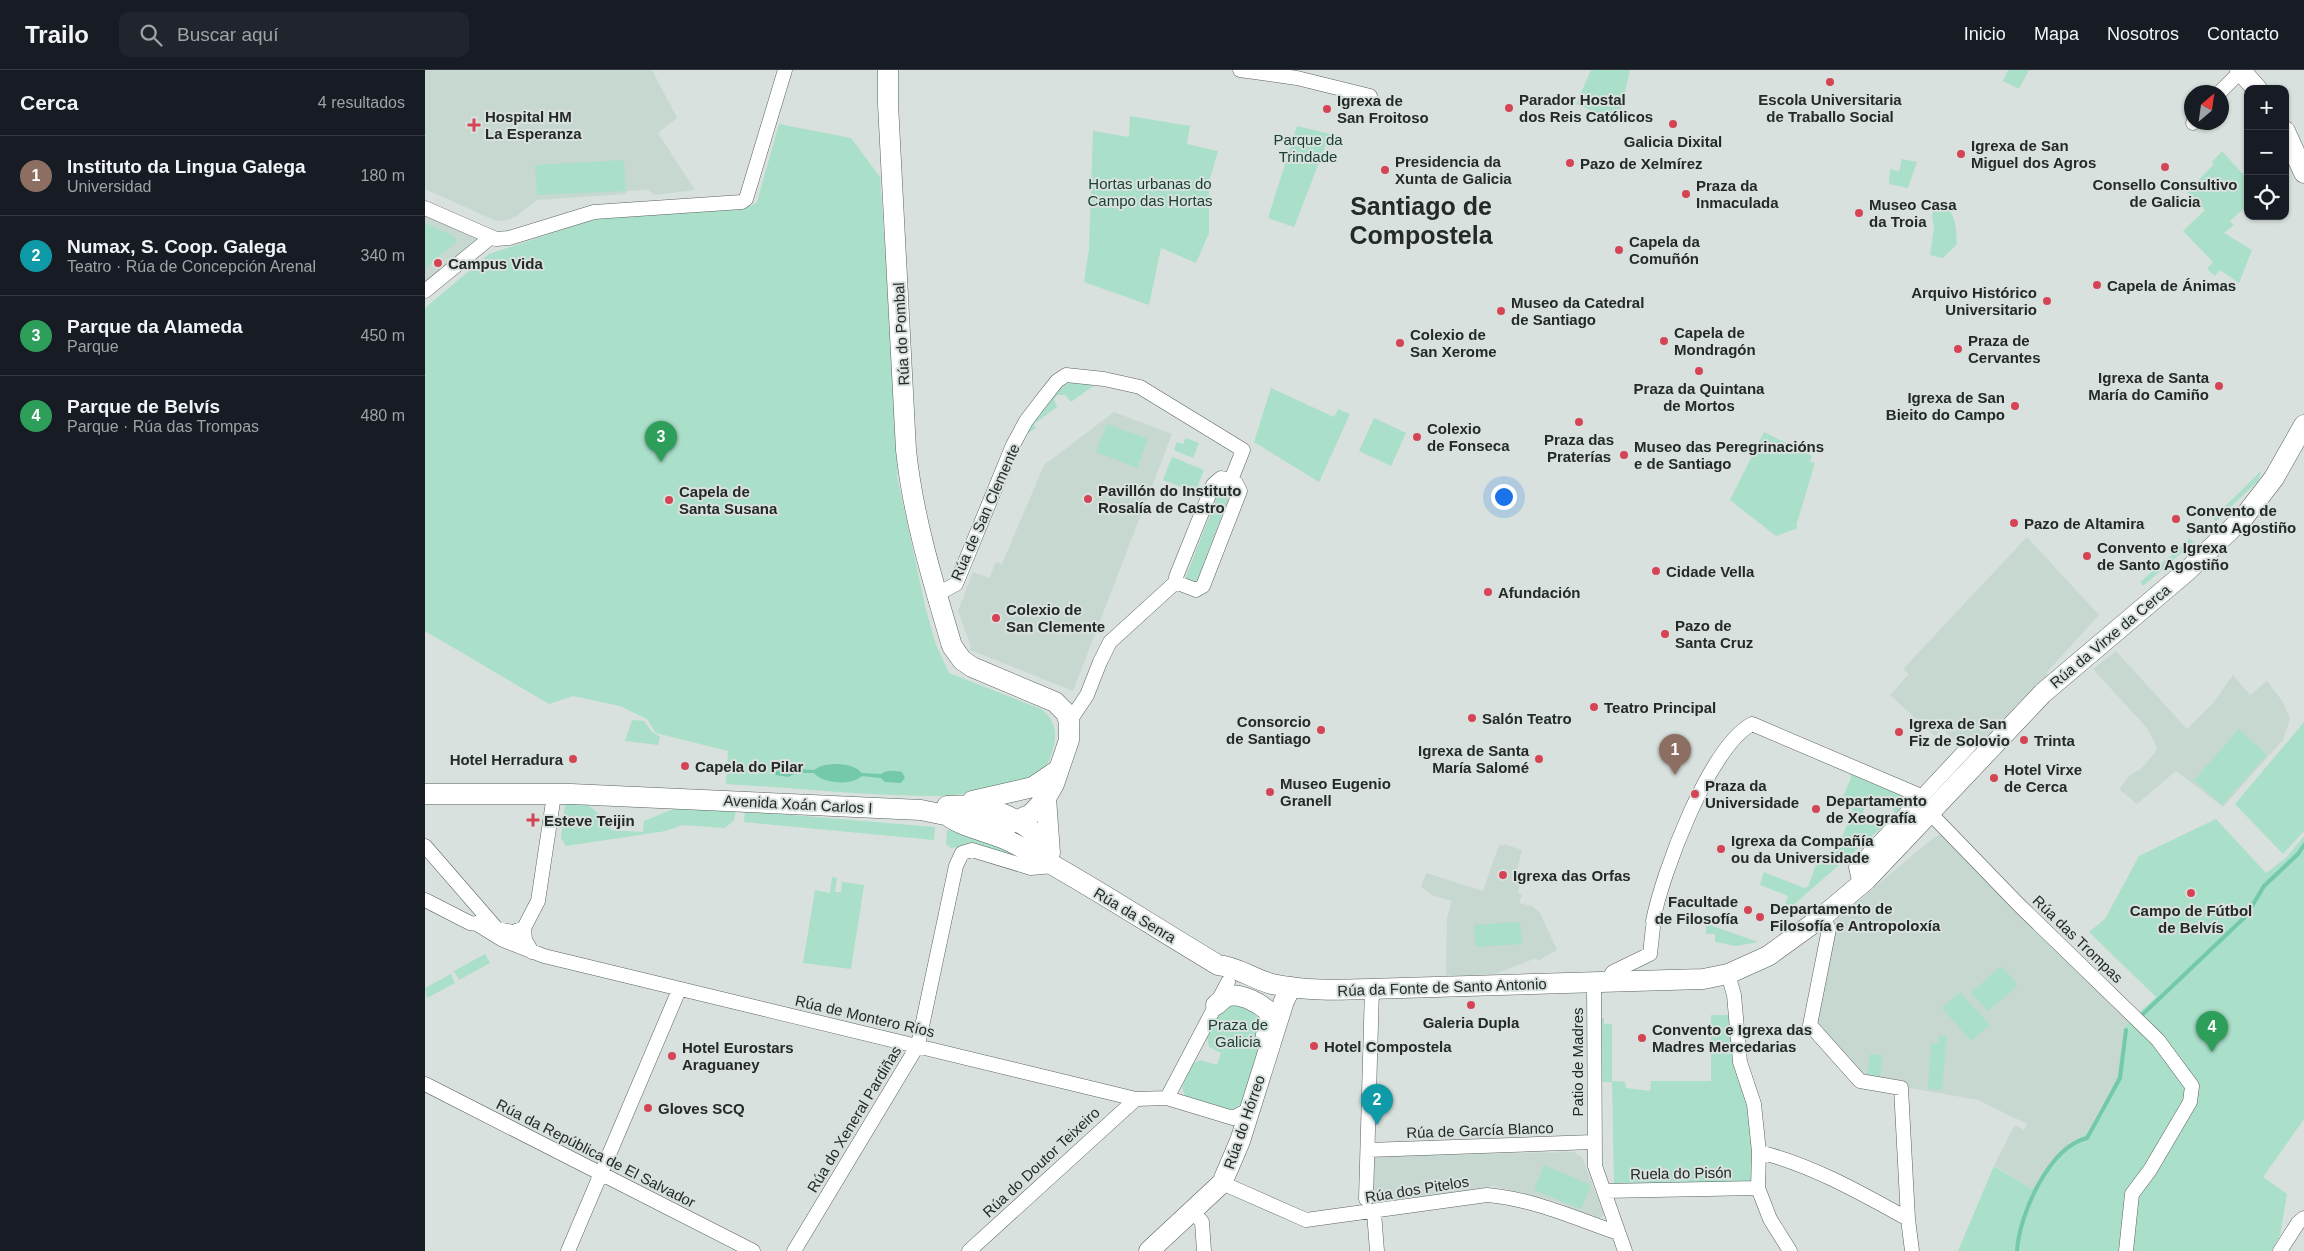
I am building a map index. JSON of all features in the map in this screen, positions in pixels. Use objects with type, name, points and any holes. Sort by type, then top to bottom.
[{"type":"street","points":[[425,206],[490,238],[509,238],[594,212],[741,202],[746,199],[785,70]]},
{"type":"street","name":"Rúa do Pombal","points":[[888,70],[888,104],[908,470],[937,595]]},
{"type":"street","points":[[1240,70],[1297,78],[1370,96]]},
{"type":"street","points":[[2227,85],[2241,70],[2254,85]]},
{"type":"street","points":[[2289,140],[2304,173]]},
{"type":"street","points":[[425,292],[490,238]]},
{"type":"street","name":"Rúa de San Clemente","points":[[1069,722],[1063,708],[1050,698],[972,666],[962,660],[952,646],[937,595],[956,584],[1013,445],[1026,421],[1057,381],[1070,374],[1113,380],[1140,387],[1243,450],[1231,480]]},
{"type":"street","name":"Rúa da Virxe da Cerca","points":[[1822,917],[1860,885],[1926,804],[2043,693],[2230,531],[2260,498],[2304,425]]},
{"type":"street","points":[[1221,478],[1231,480],[1239,485],[1240,495],[1203,586],[1196,590],[1177,581],[1176,577],[1213,485],[1221,478]]},
{"type":"street","points":[[1025,850],[1019,837],[1016,810],[1019,803],[1039,792],[1057,770],[1069,740],[1069,722],[1087,695],[1110,642],[1177,581]]},
{"type":"street","points":[[1600,982],[1613,972],[1649,954],[1653,924],[1675,851],[1698,794],[1741,734],[1752,724],[1926,804],[1970,745]]},
{"type":"street","points":[[953,809],[1039,792]]},
{"type":"street","points":[[1039,792],[1053,866]]},
{"type":"street","name":"Avenida Xoán Carlos I","points":[[425,794],[571,794],[921,810],[953,809]]},
{"type":"street","points":[[532,952],[525,940],[524,928],[538,901],[554,795]]},
{"type":"street","name":"Rúa das Trompas","points":[[1926,804],[2019,905],[2159,1040],[2192,1086],[2191,1102],[2150,1170],[2132,1194],[2126,1251]]},
{"type":"street","points":[[953,809],[1001,826],[1017,821]]},
{"type":"street","name":"Rúa da Senra","points":[[953,809],[950,819],[989,832],[1025,850],[1223,973],[1258,991],[1279,990]]},
{"type":"street","points":[[1017,821],[1049,844]]},
{"type":"street","name":"Rúa de Montero Ríos","points":[[425,846],[481,920],[503,940],[532,952],[679,990],[918,1045],[1136,1099],[1167,1098],[1233,1118],[1250,1108]]},
{"type":"street","name":"Rúa do Xeneral Pardiñas","points":[[794,1251],[918,1045],[956,866],[962,853],[972,850],[1037,869],[1053,866]]},
{"type":"street","points":[[425,900],[462,919],[481,920],[504,931],[524,928]]},
{"type":"street","points":[[1822,917],[1829,929],[1810,1025],[1860,1081],[1901,1088],[1908,1219],[1913,1251]]},
{"type":"street","name":"Rúa da Fonte de Santo Antonio","points":[[1279,990],[1703,980],[1729,974],[1768,956],[1822,917]]},
{"type":"street","points":[[1167,1098],[1216,1005],[1223,973]]},
{"type":"street","points":[[1729,974],[1734,995],[1740,1062],[1754,1104],[1759,1152],[1758,1188],[1770,1219],[1790,1251]]},
{"type":"street","name":"Patio de Madres","points":[[1600,982],[1593,1142],[1595,1166],[1625,1251]]},
{"type":"street","points":[[1366,1198],[1372,989]]},
{"type":"street","points":[[568,1251],[679,990]]},
{"type":"street","name":"Rúa do Hórreo","points":[[1149,1251],[1222,1183],[1238,1146],[1250,1108],[1279,990]]},
{"type":"street","points":[[1216,1005],[1226,996],[1236,995],[1258,1003],[1271,1014],[1269,1027],[1245,1099],[1250,1108]]},
{"type":"street","name":"Rúa da República de El Salvador","points":[[425,1084],[600,1175],[753,1251]]},
{"type":"street","name":"Rúa do Doutor Teixeiro","points":[[969,1251],[1136,1099]]},
{"type":"street","name":"Rúa de García Blanco","points":[[1368,1150],[1593,1142]]},
{"type":"street","points":[[1759,1152],[1787,1159],[1864,1194],[1908,1219]]},
{"type":"street","name":"Rúa dos Pitelos","points":[[1222,1183],[1306,1220],[1374,1212],[1422,1202],[1487,1194],[1505,1196],[1553,1210],[1618,1233]]},
{"type":"street","name":"Ruela do Pisón","points":[[1604,1191],[1758,1188]]},
{"type":"street","points":[[1192,1211],[1202,1222],[1204,1251]]},
{"type":"street","points":[[1374,1212],[1377,1251]]},
{"type":"street","points":[[2280,1251],[2304,1218]]},
{"type":"shaded area","points":[[425,70],[652,70],[677,118],[658,133],[695,190],[654,195],[648,190],[627,191],[626,194],[537,200],[515,217],[504,221],[494,220],[425,189]]},
{"type":"shaded area","name":"Campus Vida","points":[[425,213],[479,238],[425,288]]},
{"type":"shaded area","points":[[1114,412],[1172,434],[1073,691],[970,650],[971,647],[958,611],[973,572],[989,578],[996,562],[1002,564],[1044,465]]},
{"type":"shaded area","points":[[2027,537],[2099,615],[2047,672],[2048,675],[2031,693],[2029,692],[1970,754],[1942,729],[1935,736],[1890,695],[1909,674],[1903,669]]},
{"type":"shaded area","points":[[2116,651],[2187,729],[2213,703],[2233,675],[2250,695],[2267,681],[2283,702],[2290,719],[2283,740],[2223,807],[2176,771],[2137,804],[2119,789],[2130,775],[2141,769],[2154,754],[2157,747],[2146,727],[2093,669]]},
{"type":"shaded area","points":[[777,764],[793,766],[797,769],[814,770],[825,765],[839,764],[858,769],[862,773],[902,772],[905,778],[901,783],[885,782],[881,778],[862,776],[851,781],[837,782],[824,780],[814,773],[796,773],[788,777],[776,775],[773,770]]},
{"type":"shaded area","points":[[1941,833],[2128,1021],[2117,1078],[2088,1131],[2056,1156],[2032,1189],[1994,1165],[2015,1125],[2024,1130],[2027,1124],[1978,1100],[1858,1079],[1811,1024],[1833,923]]},
{"type":"shaded area","points":[[1504,844],[1522,850],[1516,874],[1521,878],[1518,893],[1522,895],[1519,903],[1532,906],[1540,913],[1557,950],[1538,961],[1536,958],[1495,974],[1446,976],[1447,918],[1452,901],[1434,896],[1421,887],[1426,873],[1483,891],[1499,845],[1503,846]]},
{"type":"shaded area","points":[[1574,1152],[1582,1157],[1604,1215],[1596,1221],[1558,1202],[1493,1186],[1373,1204],[1375,1156]]},
{"type":"green space","points":[[1591,70],[1630,70],[1618,121],[1576,104]]},
{"type":"green space","points":[[2008,70],[2029,70],[2019,89],[2003,81]]},
{"type":"green space","name":"Hortas urbanas do Campo das Hortas","points":[[1130,116],[1190,126],[1187,144],[1218,151],[1209,182],[1209,233],[1196,263],[1161,248],[1149,305],[1084,282],[1089,249],[1093,131],[1129,137]]},
{"type":"green space","points":[[779,124],[851,138],[880,177],[899,447],[897,476],[926,610],[936,645],[949,673],[1041,709],[1052,721],[1055,730],[1055,740],[1049,762],[1038,773],[1026,779],[979,792],[938,796],[726,784],[728,751],[656,733],[647,719],[620,706],[573,696],[549,704],[425,631],[425,308],[489,254],[600,217],[751,206],[757,202]]},
{"type":"green space","name":"Parque da Trindade","points":[[1297,126],[1330,134],[1294,227],[1268,218]]},
{"type":"green space","points":[[2222,151],[2244,176],[2244,209],[2230,221],[2234,225],[2224,233],[2252,250],[2239,283],[2220,270],[2215,276],[2207,269],[2213,262],[2183,231],[2205,210],[2187,192],[2214,164],[2212,162]]},
{"type":"green space","points":[[1902,159],[1917,162],[1908,188],[1889,184],[1890,169],[1899,171]]},
{"type":"green space","points":[[624,160],[626,191],[537,195],[535,165]]},
{"type":"green space","points":[[1941,204],[1950,212],[1955,221],[1957,244],[1943,258],[1930,255],[1934,228],[1932,216],[1935,205],[1941,208]]},
{"type":"green space","points":[[425,223],[454,236],[457,241],[425,269]]},
{"type":"green space","points":[[1077,381],[1093,386],[1071,402],[1065,395],[1057,395],[1054,399],[1057,407],[1034,424],[1036,428],[1022,437],[1053,395],[1069,383]]},
{"type":"green space","points":[[1271,388],[1334,417],[1338,409],[1350,414],[1319,482],[1254,442]]},
{"type":"green space","points":[[1374,418],[1406,433],[1391,466],[1359,451]]},
{"type":"green space","points":[[1107,424],[1148,439],[1137,468],[1096,452]]},
{"type":"green space","points":[[1764,432],[1812,456],[1810,462],[1815,463],[1796,526],[1798,528],[1776,536],[1730,500]]},
{"type":"green space","points":[[1186,438],[1199,443],[1193,458],[1174,450],[1177,442],[1183,444]]},
{"type":"green space","points":[[1172,457],[1204,470],[1195,492],[1163,480]]},
{"type":"green space","points":[[2261,471],[2258,481],[2216,521],[2213,518]]},
{"type":"green space","points":[[1222,484],[1233,487],[1196,583],[1185,579]]},
{"type":"green space","points":[[2190,539],[2194,542],[2143,586],[2140,582]]},
{"type":"green space","points":[[632,720],[644,721],[651,731],[660,737],[658,745],[625,741]]},
{"type":"green space","points":[[2304,722],[2304,831],[2283,854],[2235,804]]},
{"type":"green space","points":[[2239,729],[2267,755],[2222,805],[2194,780]]},
{"type":"green space","points":[[1850,774],[1910,799],[1895,813],[1886,796],[1866,799],[1862,819],[1881,828],[1782,915],[1788,896],[1760,885],[1764,872],[1804,888],[1808,887],[1818,859],[1831,865],[1853,809],[1840,804],[1851,778]]},
{"type":"green space","points":[[568,802],[584,802],[603,817],[612,820],[611,830],[643,832],[644,821],[676,808],[736,811],[734,820],[725,828],[682,825],[666,831],[566,846],[561,838],[565,805]]},
{"type":"green space","points":[[745,811],[935,827],[934,840],[744,822]]},
{"type":"green space","points":[[2216,819],[2266,873],[2286,858],[2304,836],[2304,1119],[2263,1177],[2287,1194],[2280,1235],[2271,1251],[1958,1251],[1994,1166],[2032,1189],[2056,1155],[2093,1128],[2117,1077],[2125,1026],[2156,997],[2089,932],[2105,919],[2139,856]]},
{"type":"green space","points":[[953,822],[1032,863],[964,846],[951,848],[946,844],[947,830],[952,830]]},
{"type":"green space","points":[[832,877],[837,878],[835,892],[841,892],[842,882],[864,885],[851,969],[803,963],[815,890],[830,893]]},
{"type":"green space","points":[[1520,922],[1522,944],[1475,947],[1474,925]]},
{"type":"green space","points":[[1706,922],[1707,924],[1758,942],[1736,946],[1715,942],[1715,934],[1706,934]]},
{"type":"green space","points":[[485,954],[490,963],[459,980],[454,971]]},
{"type":"green space","points":[[2001,966],[2018,985],[1988,1011],[1971,993]]},
{"type":"green space","points":[[451,974],[455,983],[427,998],[425,988]]},
{"type":"green space","points":[[1960,992],[1990,1025],[1971,1041],[1942,1008]]},
{"type":"green space","name":"Praza de Galicia","points":[[1239,1001],[1268,1021],[1241,1104],[1230,1111],[1186,1099],[1182,1087],[1193,1064],[1200,1060],[1217,1065],[1221,1053],[1209,1047],[1207,1038],[1221,1009]]},
{"type":"green space","points":[[1711,1015],[1731,1015],[1752,1112],[1755,1182],[1614,1185],[1612,1082],[1600,1082],[1600,1018],[1604,1018],[1604,1024],[1612,1024],[1612,1081],[1625,1082],[1626,1088],[1650,1091],[1651,1081],[1711,1081]]},
{"type":"green space","points":[[1939,1035],[1947,1036],[1942,1090],[1928,1089],[1931,1043],[1938,1043]]},
{"type":"green space","points":[[1870,1054],[1883,1055],[1880,1077],[1867,1076]]},
{"type":"green space","points":[[1544,1165],[1591,1185],[1581,1209],[1534,1190]]},
{"type":"waterway","points":[[2143,1014],[2246,916],[2264,886],[2298,854],[2304,845]]},
{"type":"waterway","points":[[2017,1251],[2023,1219],[2039,1184],[2060,1154],[2073,1144],[2087,1138],[2120,1078],[2126,1030]]},
{"type":"place","name":"Escola Universitaria de Traballo Social","points":[[1830,82]]},
{"type":"place","name":"Parador Hostal dos Reis Católicos","points":[[1509,108]]},
{"type":"place","name":"Igrexa de San Froitoso","points":[[1327,109]]},
{"type":"place","name":"Galicia Dixital","points":[[1673,124]]},
{"type":"place","name":"Hospital HM La Esperanza","points":[[474,125]]},
{"type":"place","name":"Igrexa de San Miguel dos Agros","points":[[1961,154]]},
{"type":"place","name":"Pazo de Xelmírez","points":[[1570,163]]},
{"type":"place","name":"Consello Consultivo de Galicia","points":[[2165,167]]},
{"type":"place","name":"Presidencia da Xunta de Galicia","points":[[1385,170]]},
{"type":"place","name":"Praza da Inmaculada","points":[[1686,194]]},
{"type":"place","name":"Museo Casa da Troia","points":[[1859,213]]},
{"type":"place","name":"Capela da Comuñón","points":[[1619,250]]},
{"type":"place","name":"Campus Vida","points":[[438,263]]},
{"type":"place","name":"Capela de Ánimas","points":[[2097,285]]},
{"type":"place","name":"Arquivo Histórico Universitario","points":[[2047,301]]},
{"type":"place","name":"Museo da Catedral de Santiago","points":[[1501,311]]},
{"type":"place","name":"Capela de Mondragón","points":[[1664,341]]},
{"type":"place","name":"Colexio de San Xerome","points":[[1400,343]]},
{"type":"place","name":"Praza de Cervantes","points":[[1958,349]]},
{"type":"place","name":"Praza da Quintana de Mortos","points":[[1699,371]]},
{"type":"place","name":"Igrexa de Santa María do Camiño","points":[[2219,386]]},
{"type":"place","name":"Igrexa de San Bieito do Campo","points":[[2015,406]]},
{"type":"place","name":"Praza das Praterías","points":[[1579,422]]},
{"type":"place","name":"Colexio de Fonseca","points":[[1417,437]]},
{"type":"place","name":"Museo das Peregrinacións e de Santiago","points":[[1624,455]]},
{"type":"place","name":"Parque da Alameda","points":[[661,462]]},
{"type":"place","name":"Pavillón do Instituto Rosalía de Castro","points":[[1088,499]]},
{"type":"place","name":"Capela de Santa Susana","points":[[669,500]]},
{"type":"place","name":"Convento de Santo Agostiño","points":[[2176,519]]},
{"type":"place","name":"Pazo de Altamira","points":[[2014,523]]},
{"type":"place","name":"Convento e Igrexa de Santo Agostiño","points":[[2087,556]]},
{"type":"place","name":"Cidade Vella","points":[[1656,571]]},
{"type":"place","name":"Afundación","points":[[1488,592]]},
{"type":"place","name":"Colexio de San Clemente","points":[[996,618]]},
{"type":"place","name":"Pazo de Santa Cruz","points":[[1665,634]]},
{"type":"place","name":"Teatro Principal","points":[[1594,707]]},
{"type":"place","name":"Salón Teatro","points":[[1472,718]]},
{"type":"place","name":"Consorcio de Santiago","points":[[1321,730]]},
{"type":"place","name":"Igrexa de San Fiz de Solovio","points":[[1899,732]]},
{"type":"place","name":"Trinta","points":[[2024,740]]},
{"type":"place","name":"Hotel Herradura","points":[[573,759]]},
{"type":"place","name":"Igrexa de Santa María Salomé","points":[[1539,759]]},
{"type":"place","name":"Capela do Pilar","points":[[685,766]]},
{"type":"place","name":"Instituto da Lingua Galega","points":[[1675,775]]},
{"type":"place","name":"Hotel Virxe de Cerca","points":[[1994,778]]},
{"type":"place","name":"Museo Eugenio Granell","points":[[1270,792]]},
{"type":"place","name":"Praza da Universidade","points":[[1695,794]]},
{"type":"place","name":"Departamento de Xeografía","points":[[1816,809]]},
{"type":"place","name":"Esteve Teijin","points":[[533,820]]},
{"type":"place","name":"Igrexa da Compañía ou da Universidade","points":[[1721,849]]},
{"type":"place","name":"Igrexa das Orfas","points":[[1503,875]]},
{"type":"place","name":"Campo de Fútbol de Belvís","points":[[2191,893]]},
{"type":"place","name":"Facultade de Filosofía","points":[[1748,910]]},
{"type":"place","name":"Departamento de Filosofía e Antropoloxía","points":[[1760,917]]},
{"type":"place","name":"Galeria Dupla","points":[[1471,1005]]},
{"type":"place","name":"Convento e Igrexa das Madres Mercedarias","points":[[1642,1038]]},
{"type":"place","name":"Hotel Compostela","points":[[1314,1046]]},
{"type":"place","name":"Parque de Belvís","points":[[2212,1052]]},
{"type":"place","name":"Hotel Eurostars Araguaney","points":[[672,1056]]},
{"type":"place","name":"Gloves SCQ","points":[[648,1108]]},
{"type":"place","name":"Numax, S. Coop. Galega","points":[[1377,1125]]},
{"type":"district","name":"Santiago de Compostela","points":[[1421,220]]}]
